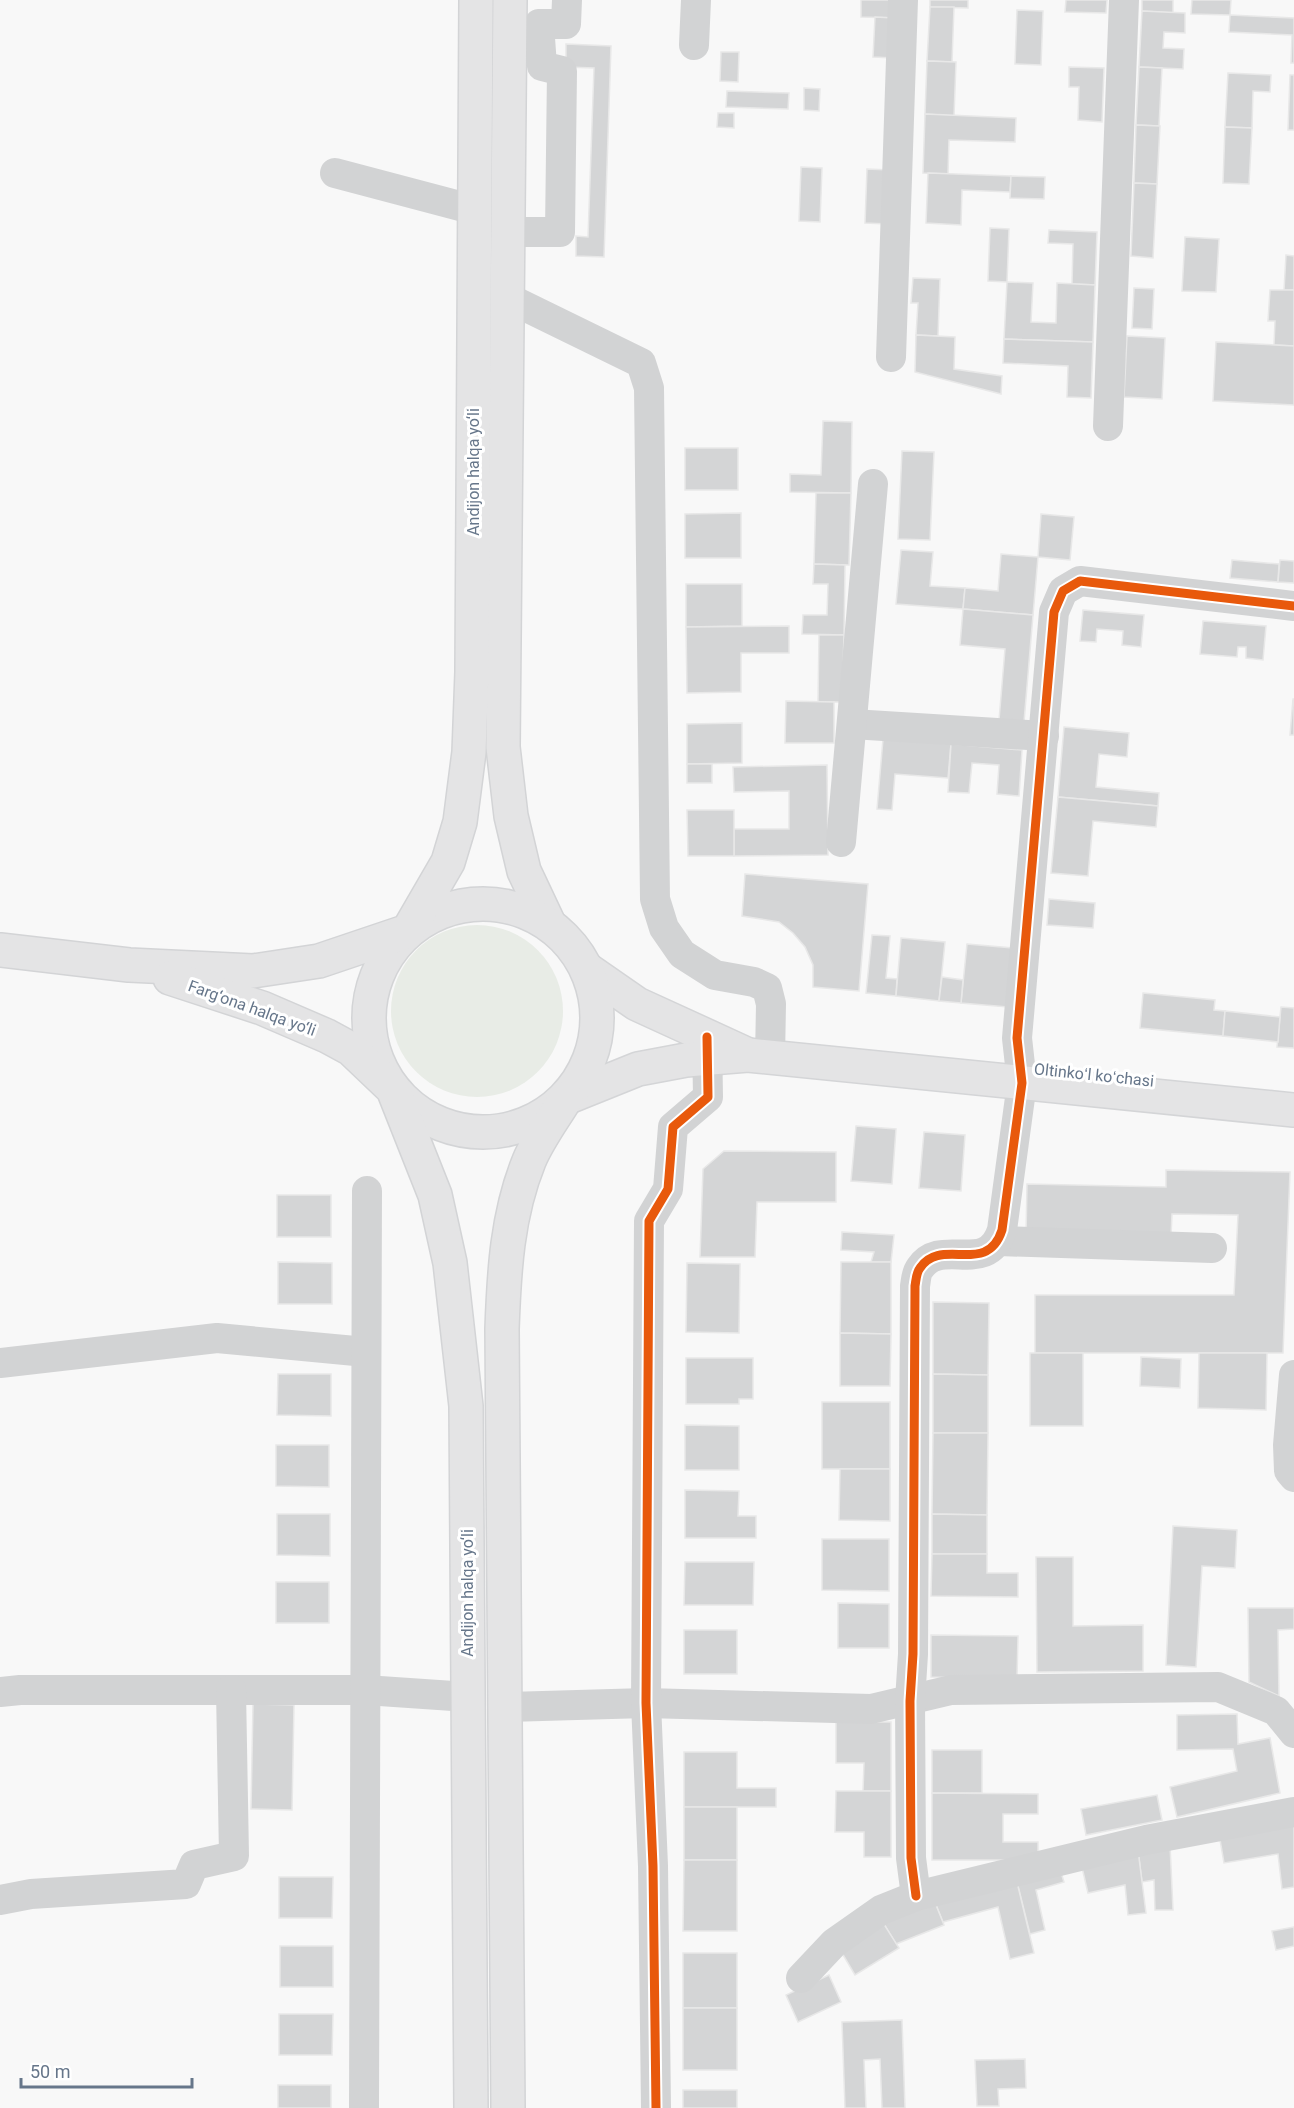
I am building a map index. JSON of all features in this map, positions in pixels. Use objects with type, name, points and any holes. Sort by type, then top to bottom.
[{"type":"main road","name":"Andijon halqa yo‘li","points":[[408,931],[448,862],[460,822],[469,752],[472,661],[476,0]]},
{"type":"main road","name":"Andijon halqa yo‘li","points":[[510,0],[503,747],[511,816],[524,871],[549,924]]},
{"type":"main road","points":[[393,1089],[375,1059],[368,1024],[372,990],[386,957],[408,931],[441,912],[477,904],[515,908],[549,924],[571,944],[588,970],[597,1003],[597,1037],[586,1070],[566,1098],[530,1160],[519,1189],[504,1269],[502,1329],[508,2108]]},
{"type":"main road","name":"Farg‘ona halqa yo‘li","points":[[0,950],[129,964],[253,971],[319,961],[408,931]]},
{"type":"main road","name":"Farg‘ona halqa yo‘li","points":[[129,964],[262,1008],[327,1036],[351,1049],[422,1116],[458,1131],[497,1132],[534,1121],[566,1098]]},
{"type":"main road","name":"Oltinkoʻl koʻchasi","points":[[588,970],[707,1048],[759,1057],[1294,1110]]},
{"type":"main road","name":"Oltinkoʻl koʻchasi","points":[[566,1098],[638,1069],[686,1060],[707,1048]]},
{"type":"main road","name":"Andijon halqa yo‘li","points":[[393,1089],[435,1195],[450,1263],[466,1406],[471,2108]]},
{"type":"street","points":[[507,232],[560,232],[562,71],[542,66],[539,24],[566,24],[567,0]]},
{"type":"street","points":[[693,45],[696,0]]},
{"type":"street","points":[[891,357],[903,0]]},
{"type":"street","points":[[1108,426],[1124,0]]},
{"type":"street","points":[[335,172],[475,210]]},
{"type":"street","points":[[506,297],[641,363],[649,387],[655,899],[664,928],[682,954],[716,975],[754,982],[766,988],[771,1004],[759,1057]]},
{"type":"street","points":[[841,842],[873,484]]},
{"type":"street","points":[[916,1896],[912,1858],[910,1701],[913,1654],[917,1278],[918,1269],[930,1258],[940,1255],[979,1255],[993,1248],[999,1241],[1002,1230],[1022,1083],[1017,1038],[1054,612],[1063,591],[1080,581],[1294,606]]},
{"type":"street","points":[[852,724],[1044,736]]},
{"type":"street","points":[[656,2108],[653,1866],[646,1703],[649,1221],[668,1189],[673,1128],[708,1097],[707,1048]]},
{"type":"street","points":[[364,2108],[367,1191]]},
{"type":"street","points":[[999,1241],[1212,1248]]},
{"type":"street","points":[[0,1363],[217,1338],[366,1352]]},
{"type":"street","points":[[1294,1375],[1288,1445],[1289,1471],[1294,1477]]},
{"type":"street","points":[[504,1707],[646,1703],[871,1709],[951,1690],[1218,1687],[1276,1711],[1294,1733]]},
{"type":"street","points":[[0,1692],[31,1690],[365,1690],[468,1696]]},
{"type":"street","points":[[0,1900],[31,1894],[186,1884],[194,1865],[234,1856],[231,1690]]},
{"type":"street","points":[[801,1978],[834,1943],[881,1910],[916,1896],[1146,1840],[1294,1812]]},
{"type":"shaded area","points":[[477,925],[510,932],[538,950],[556,978],[563,1011],[556,1044],[538,1072],[510,1090],[477,1097],[444,1090],[416,1072],[398,1044],[391,1011],[398,978],[416,950],[444,932]]},
{"type":"building","points":[[861,0],[896,0],[895,18],[861,17]]},
{"type":"building","points":[[930,0],[968,0],[968,8],[930,7]]},
{"type":"building","points":[[1066,0],[1107,0],[1106,13],[1065,12]]},
{"type":"building","points":[[1142,0],[1173,0],[1173,13],[1142,11]]},
{"type":"building","points":[[1192,0],[1231,0],[1230,15],[1191,14]]},
{"type":"building","points":[[930,7],[954,7],[952,62],[927,61]]},
{"type":"building","points":[[1017,10],[1043,11],[1041,65],[1015,64]]},
{"type":"building","points":[[1142,11],[1185,13],[1185,33],[1164,32],[1163,48],[1184,49],[1183,69],[1139,67]]},
{"type":"building","points":[[1230,15],[1294,18],[1294,63],[1291,63],[1292,35],[1229,32]]},
{"type":"building","points":[[875,17],[895,18],[894,58],[873,57]]},
{"type":"building","points":[[566,44],[611,46],[604,257],[576,256],[576,236],[588,237],[594,68],[566,67]]},
{"type":"building","points":[[721,52],[739,52],[738,82],[720,81]]},
{"type":"building","points":[[927,61],[956,62],[954,116],[925,114]]},
{"type":"building","points":[[1069,67],[1104,68],[1102,122],[1078,120],[1079,87],[1069,87]]},
{"type":"building","points":[[1139,67],[1162,68],[1159,126],[1136,125]]},
{"type":"building","points":[[1228,73],[1271,75],[1270,92],[1253,91],[1252,128],[1225,127]]},
{"type":"building","points":[[1290,75],[1294,75],[1294,130],[1288,130]]},
{"type":"building","points":[[804,88],[820,89],[819,111],[804,110]]},
{"type":"building","points":[[727,91],[789,93],[788,109],[726,107]]},
{"type":"building","points":[[718,113],[734,113],[734,128],[717,127]]},
{"type":"building","points":[[925,114],[1016,118],[1015,142],[949,140],[948,174],[923,173]]},
{"type":"building","points":[[1136,125],[1160,126],[1157,184],[1134,183]]},
{"type":"building","points":[[1225,127],[1252,128],[1249,184],[1223,183]]},
{"type":"building","points":[[801,167],[822,168],[820,222],[799,221]]},
{"type":"building","points":[[867,169],[890,170],[888,224],[865,223]]},
{"type":"building","points":[[928,173],[1011,176],[1010,192],[962,190],[961,225],[926,223]]},
{"type":"building","points":[[1011,176],[1045,177],[1044,199],[1010,198]]},
{"type":"building","points":[[1134,183],[1157,184],[1153,258],[1131,256]]},
{"type":"building","points":[[990,228],[1009,229],[1007,282],[988,281]]},
{"type":"building","points":[[1049,230],[1097,232],[1095,285],[1072,284],[1073,244],[1048,243]]},
{"type":"building","points":[[1185,237],[1219,239],[1216,292],[1182,291]]},
{"type":"building","points":[[1286,255],[1294,256],[1294,290],[1284,290]]},
{"type":"building","points":[[913,278],[940,279],[938,336],[916,335],[918,303],[911,303]]},
{"type":"building","points":[[1007,282],[1033,283],[1031,322],[1056,323],[1057,283],[1095,285],[1093,342],[1004,339]]},
{"type":"building","points":[[1134,288],[1154,289],[1152,329],[1132,328]]},
{"type":"building","points":[[1270,290],[1294,290],[1294,346],[1274,345],[1275,321],[1268,321]]},
{"type":"building","points":[[916,335],[955,337],[954,369],[1002,376],[1001,394],[915,372]]},
{"type":"building","points":[[1127,336],[1165,338],[1162,399],[1124,397]]},
{"type":"building","points":[[1004,339],[1093,342],[1091,398],[1067,397],[1068,366],[1003,363]]},
{"type":"building","points":[[1216,342],[1294,346],[1294,405],[1213,401]]},
{"type":"building","points":[[823,421],[852,422],[851,493],[790,492],[790,474],[821,475]]},
{"type":"building","points":[[685,448],[738,448],[738,490],[685,490]]},
{"type":"building","points":[[902,451],[934,452],[930,540],[898,539]]},
{"type":"building","points":[[816,493],[851,493],[849,565],[814,564]]},
{"type":"building","points":[[741,513],[741,558],[685,558],[685,514]]},
{"type":"building","points":[[1041,514],[1074,517],[1070,560],[1038,557]]},
{"type":"building","points":[[901,550],[933,552],[930,586],[965,588],[963,609],[896,604]]},
{"type":"building","points":[[1001,554],[1038,557],[1033,615],[963,609],[965,588],[998,591]]},
{"type":"building","points":[[1232,560],[1279,564],[1278,582],[1230,578]]},
{"type":"building","points":[[1280,560],[1294,561],[1294,583],[1278,582]]},
{"type":"building","points":[[814,564],[845,565],[844,635],[802,634],[803,615],[827,615],[828,584],[813,584]]},
{"type":"building","points":[[686,584],[742,584],[742,626],[686,627]]},
{"type":"building","points":[[963,609],[1033,615],[1024,722],[999,720],[1005,649],[960,645]]},
{"type":"building","points":[[1083,610],[1144,615],[1141,647],[1122,645],[1123,631],[1097,629],[1096,642],[1080,641]]},
{"type":"building","points":[[1203,621],[1266,626],[1263,660],[1246,658],[1246,647],[1238,647],[1237,657],[1200,654]]},
{"type":"building","points":[[789,626],[789,653],[741,653],[741,692],[687,693],[686,627]]},
{"type":"building","points":[[819,635],[844,635],[842,702],[818,702]]},
{"type":"building","points":[[1293,699],[1294,735],[1290,735]]},
{"type":"building","points":[[786,701],[834,702],[834,743],[785,743]]},
{"type":"building","points":[[742,723],[742,763],[687,764],[687,724]]},
{"type":"building","points":[[1064,727],[1129,733],[1127,757],[1099,754],[1096,787],[1159,793],[1158,806],[1058,797]]},
{"type":"building","points":[[883,739],[951,744],[948,778],[895,774],[892,810],[877,809]]},
{"type":"building","points":[[951,744],[1022,750],[1019,796],[997,794],[999,765],[972,763],[969,793],[948,792]]},
{"type":"building","points":[[687,764],[712,764],[712,783],[687,783]]},
{"type":"building","points":[[827,765],[828,855],[734,856],[734,829],[789,829],[789,791],[734,792],[733,767]]},
{"type":"building","points":[[1058,797],[1158,806],[1156,827],[1093,821],[1088,876],[1051,873]]},
{"type":"building","points":[[687,810],[734,810],[734,856],[688,856]]},
{"type":"building","points":[[745,874],[868,884],[859,991],[813,987],[813,965],[805,947],[793,933],[779,922],[742,916]]},
{"type":"building","points":[[1049,899],[1095,903],[1093,928],[1047,925]]},
{"type":"building","points":[[872,935],[890,936],[886,978],[897,979],[896,996],[866,993]]},
{"type":"building","points":[[901,938],[945,942],[939,1001],[896,996]]},
{"type":"building","points":[[967,944],[1013,948],[1008,1007],[961,1003]]},
{"type":"building","points":[[942,977],[963,980],[961,1003],[939,1001]]},
{"type":"building","points":[[1143,993],[1215,1000],[1214,1010],[1225,1011],[1223,1036],[1140,1028]]},
{"type":"building","points":[[1281,1007],[1294,1008],[1294,1048],[1277,1047]]},
{"type":"building","points":[[1225,1011],[1280,1017],[1278,1042],[1223,1036]]},
{"type":"building","points":[[856,1126],[896,1129],[892,1184],[851,1181]]},
{"type":"building","points":[[924,1132],[965,1135],[961,1191],[919,1188]]},
{"type":"building","points":[[724,1151],[836,1152],[836,1202],[757,1202],[755,1257],[700,1257],[703,1169]]},
{"type":"building","points":[[1166,1170],[1290,1172],[1283,1353],[1035,1353],[1035,1295],[1234,1295],[1238,1215],[1172,1214],[1171,1237],[1026,1235],[1027,1184],[1166,1187]]},
{"type":"building","points":[[277,1195],[331,1195],[331,1237],[277,1237]]},
{"type":"building","points":[[842,1232],[894,1235],[891,1262],[871,1262],[874,1252],[841,1250]]},
{"type":"building","points":[[278,1262],[332,1263],[332,1304],[278,1304]]},
{"type":"building","points":[[841,1262],[891,1262],[891,1334],[840,1333]]},
{"type":"building","points":[[687,1263],[740,1264],[739,1333],[686,1332]]},
{"type":"building","points":[[933,1302],[989,1303],[988,1375],[933,1374]]},
{"type":"building","points":[[840,1333],[891,1334],[890,1386],[840,1386]]},
{"type":"building","points":[[1030,1353],[1083,1353],[1083,1426],[1030,1426]]},
{"type":"building","points":[[1199,1353],[1267,1353],[1266,1410],[1198,1408]]},
{"type":"building","points":[[1141,1357],[1181,1359],[1180,1388],[1140,1386]]},
{"type":"building","points":[[686,1358],[753,1358],[753,1399],[739,1399],[739,1404],[686,1404]]},
{"type":"building","points":[[278,1374],[331,1374],[331,1416],[277,1415]]},
{"type":"building","points":[[933,1374],[988,1375],[988,1433],[933,1433]]},
{"type":"building","points":[[822,1402],[890,1402],[890,1469],[822,1469]]},
{"type":"building","points":[[685,1425],[739,1426],[739,1470],[685,1470]]},
{"type":"building","points":[[933,1433],[988,1433],[987,1515],[932,1514]]},
{"type":"building","points":[[276,1445],[329,1445],[329,1487],[276,1486]]},
{"type":"building","points":[[840,1469],[890,1469],[890,1521],[839,1520]]},
{"type":"building","points":[[685,1490],[739,1491],[738,1516],[756,1516],[756,1538],[685,1538]]},
{"type":"building","points":[[277,1514],[330,1514],[330,1556],[277,1555]]},
{"type":"building","points":[[932,1514],[987,1515],[987,1554],[932,1554]]},
{"type":"building","points":[[1173,1526],[1237,1530],[1235,1568],[1202,1566],[1196,1667],[1166,1665]]},
{"type":"building","points":[[822,1539],[889,1539],[889,1591],[822,1590]]},
{"type":"building","points":[[932,1554],[987,1554],[987,1573],[1018,1573],[1018,1597],[931,1596]]},
{"type":"building","points":[[1036,1557],[1073,1557],[1073,1626],[1143,1625],[1143,1671],[1037,1672]]},
{"type":"building","points":[[685,1562],[754,1562],[753,1605],[684,1605]]},
{"type":"building","points":[[276,1582],[329,1582],[329,1623],[276,1623]]},
{"type":"building","points":[[838,1603],[889,1604],[889,1648],[838,1648]]},
{"type":"building","points":[[1248,1608],[1294,1608],[1294,1629],[1278,1630],[1279,1696],[1249,1682]]},
{"type":"building","points":[[684,1630],[737,1630],[737,1674],[684,1674]]},
{"type":"building","points":[[931,1635],[1018,1636],[1017,1678],[931,1677]]},
{"type":"building","points":[[253,1704],[294,1705],[292,1810],[251,1809]]},
{"type":"building","points":[[1237,1714],[1238,1744],[1270,1738],[1280,1793],[1177,1817],[1170,1787],[1237,1771],[1233,1749],[1177,1750],[1177,1715]]},
{"type":"building","points":[[836,1722],[891,1722],[891,1791],[863,1791],[864,1763],[836,1763]]},
{"type":"building","points":[[932,1750],[982,1750],[982,1793],[932,1793]]},
{"type":"building","points":[[684,1752],[737,1752],[737,1788],[776,1788],[776,1807],[684,1807]]},
{"type":"building","points":[[836,1791],[891,1791],[891,1857],[864,1857],[864,1832],[835,1832]]},
{"type":"building","points":[[932,1793],[1038,1794],[1038,1814],[1003,1814],[1003,1842],[1038,1842],[1038,1860],[932,1860]]},
{"type":"building","points":[[1157,1795],[1162,1820],[1086,1835],[1081,1809]]},
{"type":"building","points":[[684,1807],[737,1807],[737,1860],[684,1860]]},
{"type":"building","points":[[1294,1822],[1294,1887],[1282,1889],[1278,1854],[1224,1863],[1219,1834]]},
{"type":"building","points":[[1170,1845],[1173,1910],[1155,1910],[1154,1880],[1142,1882],[1138,1850]]},
{"type":"building","points":[[1138,1850],[1146,1913],[1128,1915],[1125,1885],[1088,1893],[1081,1863]]},
{"type":"building","points":[[684,1860],[737,1860],[737,1931],[683,1931]]},
{"type":"building","points":[[1059,1866],[1064,1882],[1036,1890],[1045,1930],[1030,1934],[1016,1878]]},
{"type":"building","points":[[279,1877],[333,1877],[332,1918],[279,1918]]},
{"type":"building","points":[[1016,1878],[1034,1953],[1010,1959],[998,1907],[943,1922],[934,1900]]},
{"type":"building","points":[[934,1900],[944,1925],[896,1944],[882,1921]]},
{"type":"building","points":[[882,1921],[899,1948],[855,1975],[839,1948]]},
{"type":"building","points":[[1294,1927],[1294,1946],[1276,1950],[1272,1931]]},
{"type":"building","points":[[280,1946],[333,1946],[333,1987],[280,1987]]},
{"type":"building","points":[[683,1953],[737,1953],[737,2008],[683,2008]]},
{"type":"building","points":[[829,1975],[841,2002],[798,2022],[786,1995]]},
{"type":"building","points":[[683,2008],[737,2008],[737,2070],[683,2070]]},
{"type":"building","points":[[279,2014],[333,2014],[332,2055],[279,2055]]},
{"type":"building","points":[[902,2020],[905,2108],[882,2108],[880,2059],[864,2060],[866,2108],[845,2108],[842,2022]]},
{"type":"building","points":[[1025,2059],[1026,2088],[998,2089],[999,2106],[977,2106],[975,2060]]},
{"type":"building","points":[[278,2085],[331,2085],[331,2108],[278,2108]]},
{"type":"building","points":[[683,2090],[737,2090],[737,2108],[683,2108]]},
{"type":"cycle path","points":[[916,1896],[911,1858],[910,1701],[913,1654],[915,1286],[919,1270],[929,1259],[940,1255],[975,1254],[986,1251],[995,1244],[1002,1230],[1022,1083],[1017,1038],[1054,612],[1063,591],[1080,581],[1294,606]]},
{"type":"cycle path","points":[[656,2108],[653,1866],[646,1703],[649,1221],[668,1189],[673,1127],[708,1097],[707,1037]]}]
